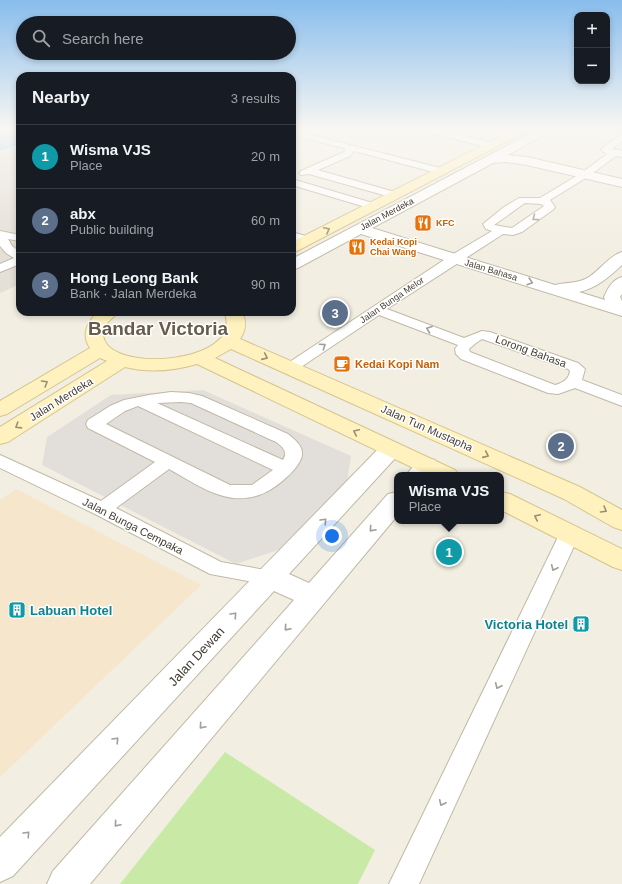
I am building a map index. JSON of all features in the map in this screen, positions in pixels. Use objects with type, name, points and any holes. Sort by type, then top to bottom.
[{"type":"main road","name":"Jalan Merdeka","points":[[296,246],[441,171]]},
{"type":"main road","points":[[103,316],[95,327],[94,339],[101,349],[110,356],[122,360],[139,364],[160,365],[180,363],[199,358],[217,350],[229,341],[236,330],[237,320],[235,316]]},
{"type":"main road","name":"Jalan Tun Mustapha","points":[[229,341],[572,493],[622,521]]},
{"type":"main road","name":"Jalan Merdeka","points":[[0,410],[101,349]]},
{"type":"main road","points":[[199,358],[391,449],[422,470],[432,472]]},
{"type":"main road","name":"Jalan Merdeka","points":[[0,437],[122,360]]},
{"type":"main road","points":[[504,501],[622,560]]},
{"type":"street","name":"Jalan Merdeka","points":[[296,263],[466,171]]},
{"type":"street","points":[[573,171],[622,182]]},
{"type":"street","name":"Jalan Bahasa","points":[[359,229],[619,310]]},
{"type":"street","points":[[552,289],[578,288],[588,285],[595,281],[622,257]]},
{"type":"street","points":[[619,310],[612,297],[617,287],[622,282]]},
{"type":"street","name":"Jalan Dewan","points":[[0,863],[391,449]]},
{"type":"street","points":[[66,884],[394,503]]},
{"type":"street","points":[[270,577],[313,597]]},
{"type":"lane","points":[[296,177],[308,171]]},
{"type":"lane","points":[[310,171],[394,195]]},
{"type":"lane","points":[[542,202],[590,171]]},
{"type":"lane","points":[[296,183],[372,206]]},
{"type":"lane","points":[[523,200],[542,202],[548,203],[550,207],[518,230],[513,232],[501,230],[490,227],[488,224],[523,200]]},
{"type":"lane","name":"Jalan Bunga Melor","points":[[290,368],[454,259],[501,230]]},
{"type":"lane","points":[[0,234],[16,237]]},
{"type":"lane","points":[[0,234],[8,251],[16,255]]},
{"type":"lane","points":[[296,236],[308,240]]},
{"type":"lane","points":[[0,268],[16,262]]},
{"type":"lane","points":[[377,310],[466,343],[462,349],[463,354],[466,356],[541,386],[554,390],[563,389],[573,382]]},
{"type":"lane","name":"Lorong Bahasa","points":[[466,343],[476,336],[482,335],[490,336],[532,351],[578,369],[578,374],[573,382],[622,401]]},
{"type":"lane","points":[[178,396],[191,397],[291,443],[294,451],[294,458],[286,468],[269,483],[258,489],[246,492],[232,492],[221,488],[94,424],[124,406],[142,402],[178,396]]},
{"type":"lane","points":[[142,402],[286,468]]},
{"type":"lane","name":"Jalan Bunga Cempaka","points":[[0,461],[102,510],[217,569],[270,577]]},
{"type":"lane","points":[[102,510],[168,461]]},
{"type":"lane","points":[[404,884],[570,533]]},
{"type":"shaded area","points":[[0,171],[16,171],[16,286],[0,293]]},
{"type":"shaded area","points":[[203,390],[351,456],[347,482],[287,547],[236,564],[42,465],[47,437],[111,395]]},
{"type":"shaded area","points":[[16,489],[201,585],[0,777],[0,500]]},
{"type":"green space","points":[[225,752],[375,850],[358,884],[120,884]]},
{"type":"place","name":"KFC","points":[[423,223]]},
{"type":"place","name":"Kedai Kopi Chai Wang","points":[[357,247]]},
{"type":"place","name":"Hong Leong Bank","points":[[335,313]]},
{"type":"place","name":"Kedai Kopi Nam","points":[[342,364]]},
{"type":"place","name":"abx","points":[[561,446]]},
{"type":"place","name":"Wisma VJS","points":[[449,552]]},
{"type":"place","name":"Labuan Hotel","points":[[17,610]]},
{"type":"place","name":"Victoria Hotel","points":[[581,624]]},
{"type":"district","name":"Bandar Victoria","points":[[158,328]]}]
